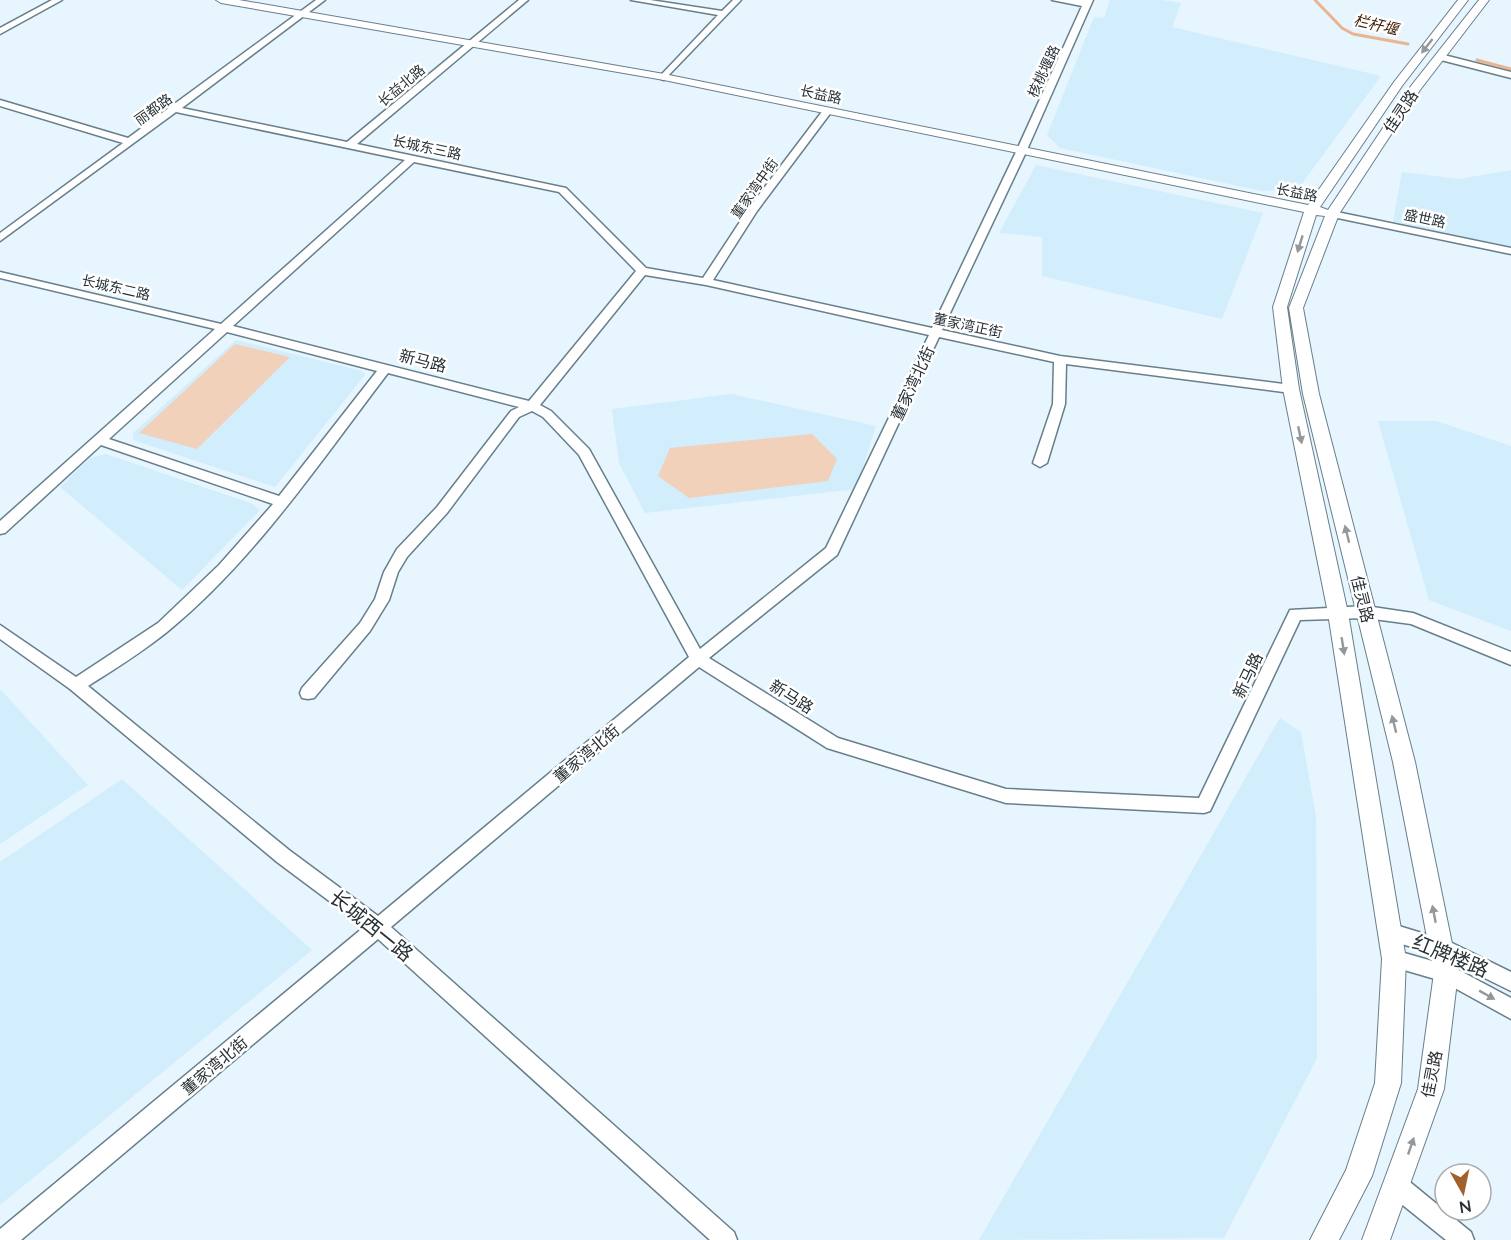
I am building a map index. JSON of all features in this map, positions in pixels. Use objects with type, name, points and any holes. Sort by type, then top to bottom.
[{"type":"main road","name":"长益路","points":[[221,0],[664,77],[1332,214]]},
{"type":"main road","name":"佳灵路","points":[[1324,1240],[1358,1176],[1388,1083],[1394,959],[1338,613],[1291,389],[1280,307],[1311,210],[1398,84],[1463,0]]},
{"type":"main road","name":"佳灵路","points":[[1376,1240],[1431,1089],[1446,973],[1404,762],[1311,394],[1296,308],[1332,214],[1415,88],[1484,0]]},
{"type":"street","points":[[0,23],[44,0]]},
{"type":"street","points":[[0,31],[58,0]]},
{"type":"street","name":"丽都路","points":[[0,238],[176,110],[321,0]]},
{"type":"street","name":"长益北路","points":[[350,145],[524,0]]},
{"type":"street","points":[[636,0],[724,14]]},
{"type":"street","points":[[664,77],[737,0]]},
{"type":"street","points":[[1056,0],[1088,2]]},
{"type":"street","name":"核桃堰路","points":[[1021,152],[1088,2]]},
{"type":"street","points":[[1440,57],[1511,75]]},
{"type":"street","points":[[0,103],[130,142]]},
{"type":"street","name":"长城东三路","points":[[176,110],[562,190],[642,271]]},
{"type":"street","name":"董家湾中街","points":[[706,282],[753,210],[826,111]]},
{"type":"street","name":"董家湾北街","points":[[4,1240],[698,659],[832,551],[1021,152]]},
{"type":"street","points":[[0,529],[413,158]]},
{"type":"street","name":"盛世路","points":[[1332,214],[1511,251]]},
{"type":"street","points":[[309,693],[365,627],[382,600],[391,572],[402,553],[442,510],[515,414],[532,406],[642,271]]},
{"type":"street","name":"董家湾正街","points":[[642,271],[706,282],[1060,360],[1291,389]]},
{"type":"street","name":"长城东二路","points":[[0,275],[225,328]]},
{"type":"street","name":"新马路","points":[[225,328],[532,406],[547,414],[584,453],[698,659],[833,743],[1006,796],[1204,806],[1295,614],[1366,612],[1413,619],[1511,659]]},
{"type":"street","points":[[1040,464],[1059,404],[1060,360]]},
{"type":"street","points":[[76,685],[114,662],[162,627],[220,574],[280,502],[384,369]]},
{"type":"street","points":[[99,440],[280,502]]},
{"type":"street","name":"长城西一路","points":[[0,631],[76,685],[283,856],[379,928],[726,1240]]},
{"type":"street","name":"红牌楼路","points":[[1389,932],[1441,947],[1511,982]]},
{"type":"street","name":"红牌楼路","points":[[1394,959],[1446,973],[1511,1009]]},
{"type":"street","points":[[1397,1186],[1463,1240]]},
{"type":"shaded area","points":[[1110,0],[1162,0],[1181,3],[1172,27],[1381,76],[1298,189],[1262,191],[1060,148],[1047,135],[1094,17],[1104,18]]},
{"type":"shaded area","points":[[1036,165],[1263,213],[1222,319],[1042,276],[1042,237],[999,233]]},
{"type":"shaded area","points":[[1511,170],[1511,247],[1393,222],[1402,172],[1459,179]]},
{"type":"shaded area","points":[[236,340],[362,371],[365,375],[275,487],[133,440],[133,433]]},
{"type":"shaded area","points":[[235,344],[290,357],[197,449],[139,433]]},
{"type":"shaded area","points":[[731,394],[876,426],[856,489],[645,513],[619,463],[612,409]]},
{"type":"shaded area","points":[[1378,421],[1436,421],[1511,446],[1511,631],[1429,600]]},
{"type":"shaded area","points":[[812,434],[837,459],[828,481],[689,498],[658,476],[670,448]]},
{"type":"shaded area","points":[[106,454],[253,504],[260,510],[182,590],[60,487],[90,458]]},
{"type":"shaded area","points":[[0,689],[88,785],[0,844]]},
{"type":"shaded area","points":[[1280,718],[1301,732],[1316,817],[1317,1058],[1224,1238],[979,1240]]},
{"type":"shaded area","points":[[122,779],[312,950],[0,1205],[0,862]]},
{"type":"waterway","name":"栏杆堰","points":[[1315,0],[1342,28],[1353,34],[1408,44]]},
{"type":"waterway","name":"栏杆堰","points":[[1477,60],[1511,69]]}]
